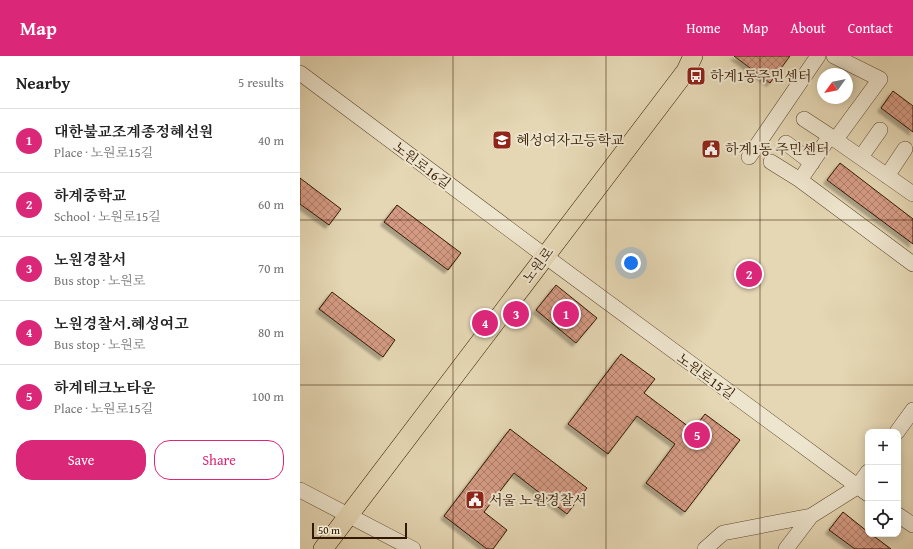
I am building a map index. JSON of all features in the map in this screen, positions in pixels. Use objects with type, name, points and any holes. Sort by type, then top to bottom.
[{"type":"main road","name":"노원로","points":[[323,549],[686,71],[694,56]]},
{"type":"street","points":[[748,157],[818,56]]},
{"type":"street","points":[[800,180],[880,79],[834,56]]},
{"type":"street","name":"노원로16길","points":[[300,73],[545,256]]},
{"type":"street","points":[[804,119],[833,137],[912,192]]},
{"type":"street","points":[[861,157],[880,130]]},
{"type":"street","points":[[786,143],[812,163]]},
{"type":"street","points":[[887,176],[906,149]]},
{"type":"street","points":[[771,162],[800,180],[913,264]]},
{"type":"street","name":"노원로15길","points":[[545,256],[863,491]]},
{"type":"street","points":[[899,429],[913,410]]},
{"type":"street","points":[[300,490],[413,549]]},
{"type":"street","points":[[705,549],[723,533],[811,516],[863,491]]},
{"type":"street","points":[[786,549],[811,516]]},
{"type":"street","points":[[901,517],[913,525]]},
{"type":"building","points":[[734,56],[790,56],[770,83]]},
{"type":"building","points":[[893,91],[913,106],[913,132],[881,108]]},
{"type":"building","points":[[840,163],[913,219],[913,244],[827,180]]},
{"type":"building","points":[[300,178],[341,209],[329,225],[300,204]]},
{"type":"building","points":[[397,205],[461,253],[448,270],[384,222]]},
{"type":"building","points":[[556,285],[597,318],[576,343],[536,310]]},
{"type":"building","points":[[332,292],[395,340],[383,357],[319,309]]},
{"type":"building","points":[[621,354],[655,379],[644,393],[693,430],[705,414],[740,440],[685,512],[646,483],[675,444],[637,416],[608,454],[568,424]]},
{"type":"building","name":"서울 노원경찰서","points":[[510,429],[587,488],[567,514],[514,473],[484,512],[507,530],[493,549],[487,549],[444,516]]},
{"type":"building","points":[[843,512],[865,530],[865,537],[875,537],[891,549],[855,549],[829,530]]},
{"type":"place","name":"하계1동주민센터","points":[[696,76]]},
{"type":"place","name":"혜성여자고등학교","points":[[502,140]]},
{"type":"place","name":"하계1동 주민센터","points":[[711,149]]},
{"type":"place","name":"하계중학교","points":[[749,274]]},
{"type":"place","name":"노원경찰서","points":[[516,314]]},
{"type":"place","name":"대한불교조계종정혜선원","points":[[566,314]]},
{"type":"place","name":"노원경찰서.혜성여고","points":[[485,323]]},
{"type":"place","name":"하계테크노타운","points":[[697,435]]},
{"type":"place","name":"서울 노원경찰서","points":[[475,500]]}]
